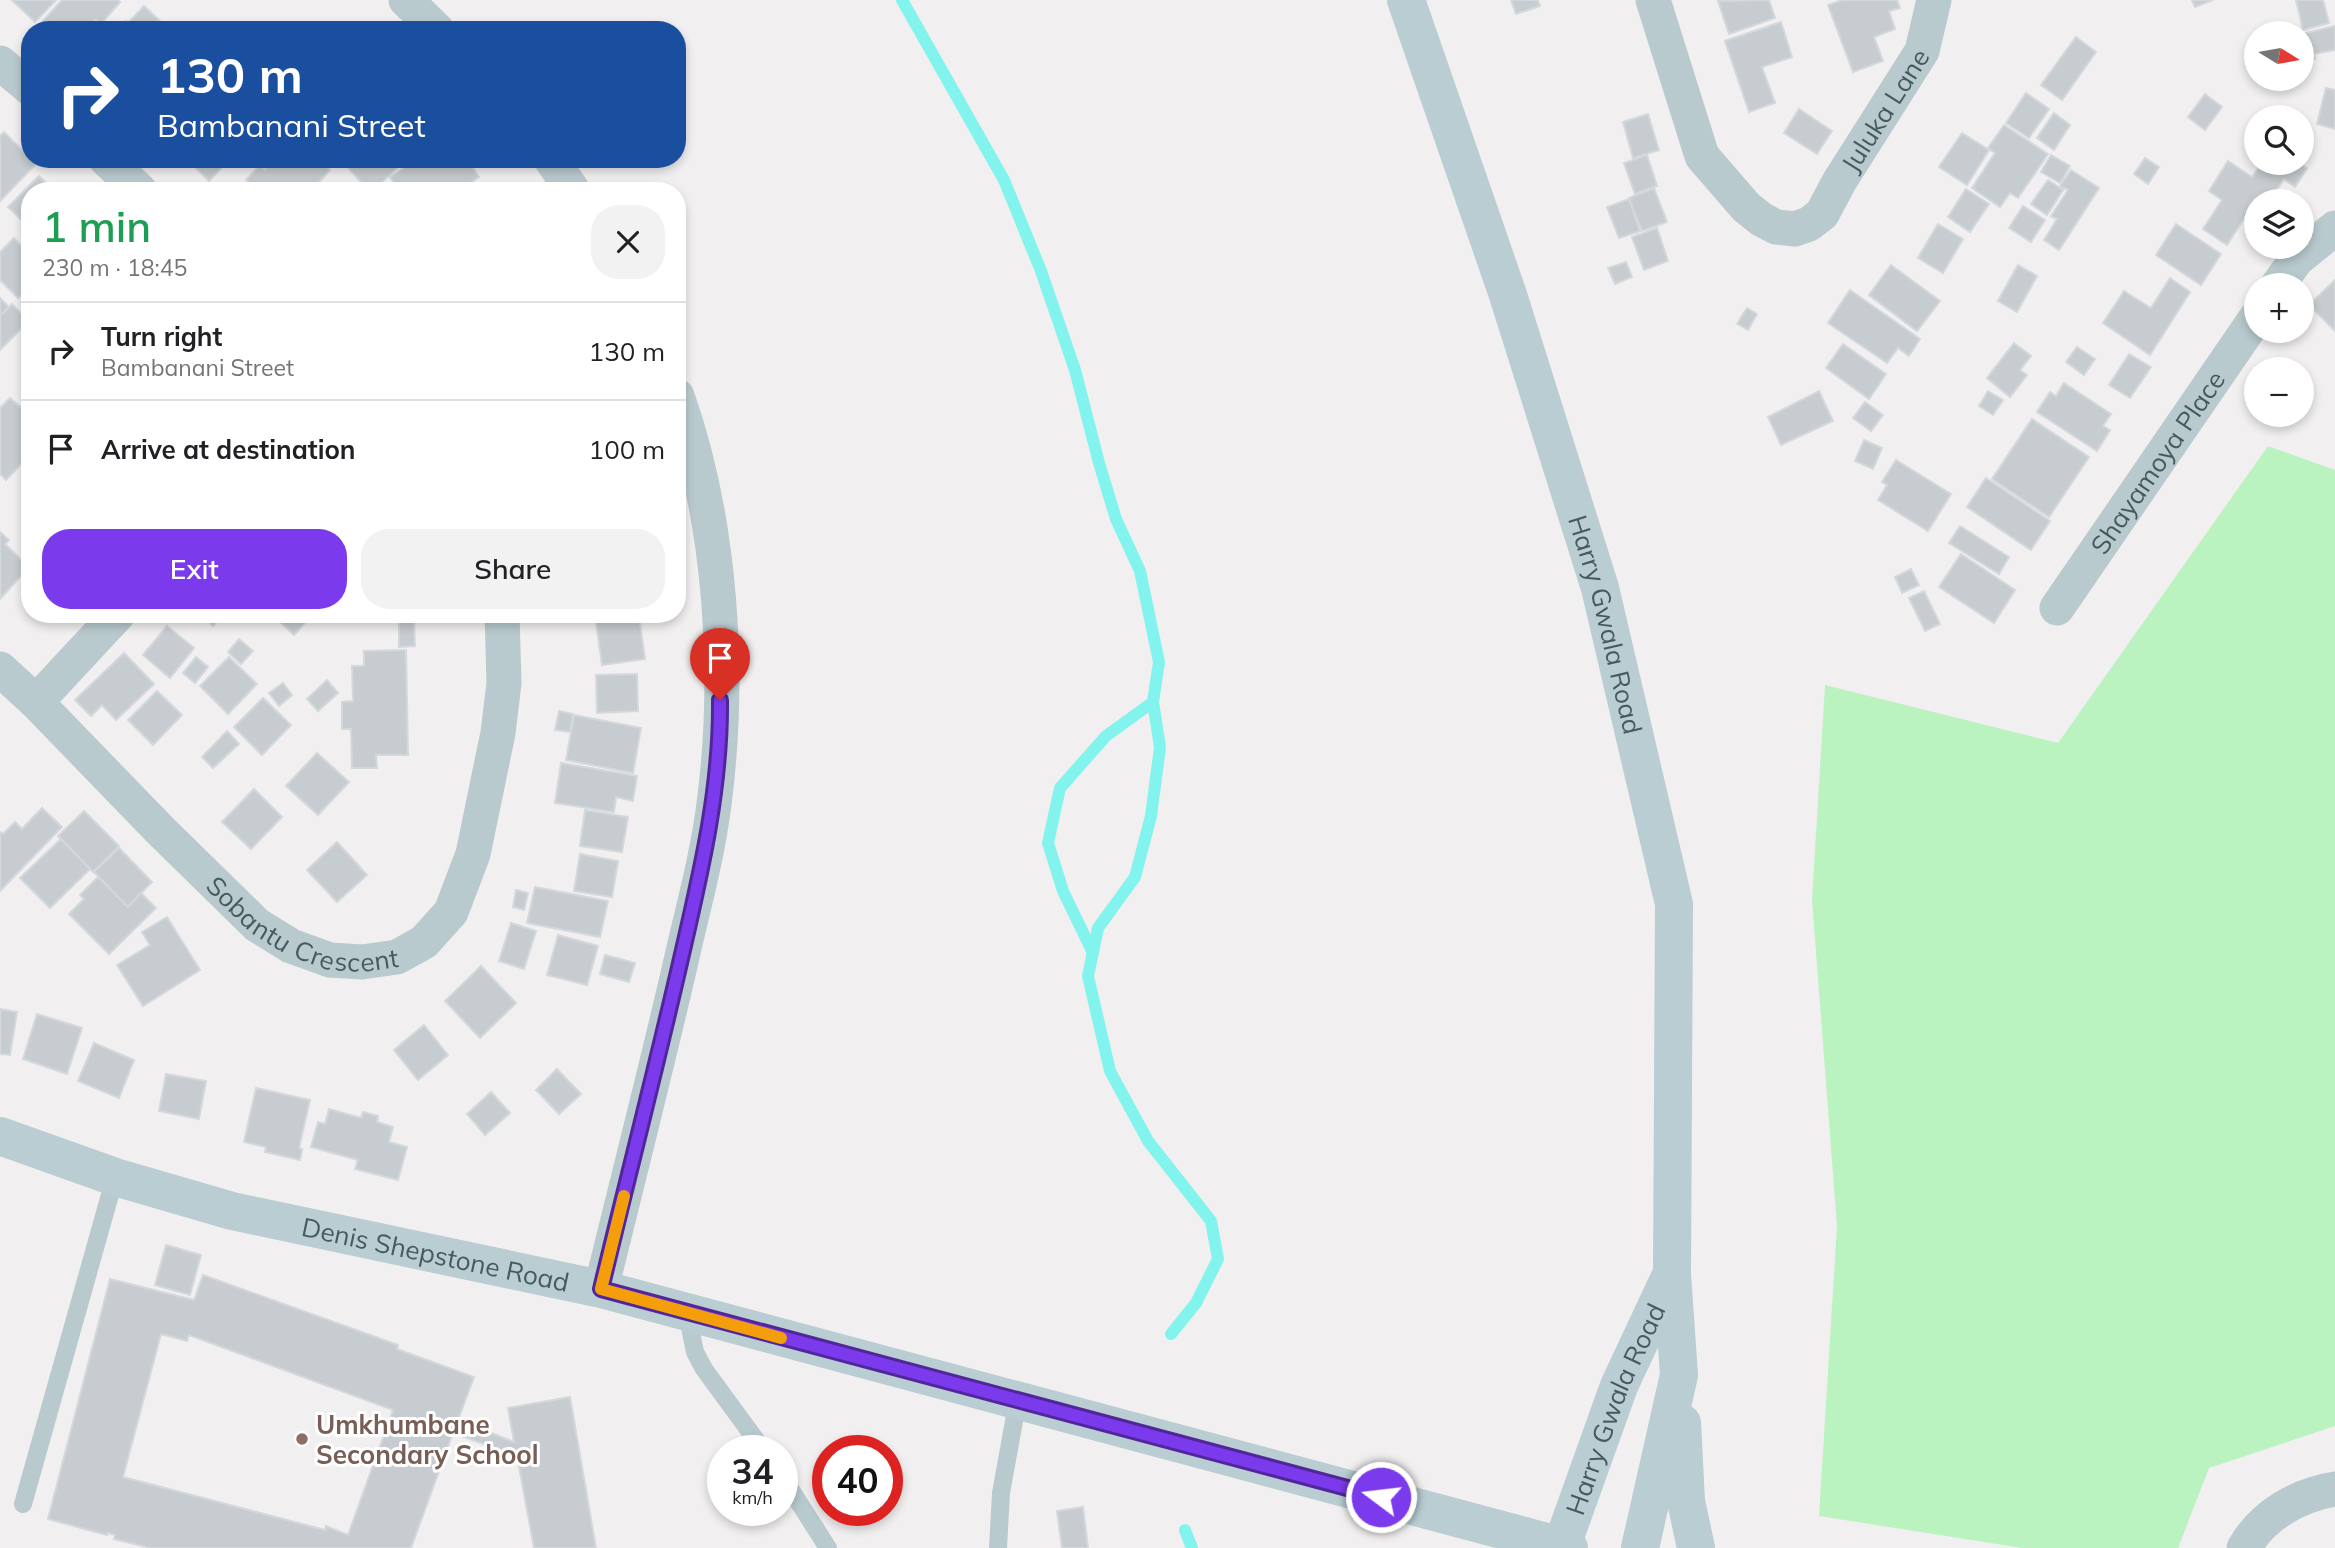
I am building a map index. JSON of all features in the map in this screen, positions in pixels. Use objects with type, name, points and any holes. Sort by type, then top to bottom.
[{"type":"main road","name":"Harry Gwala Road","points":[[1406,0],[1508,295],[1600,588],[1674,904],[1672,1273],[1679,1376],[1640,1548]]},
{"type":"main road","name":"Denis Shepstone Road","points":[[0,1136],[115,1177],[232,1211],[601,1289],[1564,1548]]},
{"type":"main road","name":"Harry Gwala Road","points":[[1564,1548],[1619,1386],[1672,1273]]},
{"type":"main road","points":[[1679,1376],[1686,1501],[1696,1548]]},
{"type":"street","points":[[405,0],[427,21]]},
{"type":"street","name":"Juluka Lane","points":[[1653,0],[1702,156],[1746,207],[1761,219],[1776,227],[1795,229],[1809,224],[1822,214],[1839,182],[1922,51],[1934,0]]},
{"type":"street","points":[[116,168],[130,182]]},
{"type":"street","points":[[2286,273],[2295,260],[2335,228]]},
{"type":"street","name":"Shayamoya Place","points":[[2057,608],[2244,335]]},
{"type":"street","points":[[601,1289],[698,887],[714,806],[721,727],[720,646],[715,572],[705,491],[686,427]]},
{"type":"street","points":[[36,702],[110,623]]},
{"type":"street","name":"Sobantu Crescent","points":[[0,669],[257,925],[292,946],[330,960],[362,962],[397,957],[424,942],[451,912],[473,854],[498,733],[504,683],[502,623]]},
{"type":"street","points":[[2244,1548],[2253,1533],[2279,1509],[2335,1489]]},
{"type":"lane","points":[[23,1503],[115,1177]]},
{"type":"lane","points":[[687,1313],[695,1352],[704,1369],[752,1435]]},
{"type":"lane","points":[[998,1548],[1001,1493],[1018,1399]]},
{"type":"lane","points":[[798,1501],[828,1548]]},
{"type":"green space","points":[[2268,446],[2335,470],[2335,1426],[2209,1468],[2178,1548],[2022,1548],[1819,1516],[1837,1226],[1812,900],[1825,685],[2058,743]]},
{"type":"building","points":[[12,0],[56,0],[36,21]]},
{"type":"building","points":[[62,0],[120,2],[104,21],[43,21]]},
{"type":"building","points":[[1511,0],[1538,0],[1540,6],[1516,14]]},
{"type":"building","points":[[1769,0],[1775,18],[1729,34],[1718,1]]},
{"type":"building","points":[[1842,0],[1897,0],[1900,8],[1889,11],[1895,29],[1874,37],[1883,61],[1853,72],[1828,5]]},
{"type":"building","points":[[2192,0],[2213,0],[2195,7]]},
{"type":"building","points":[[2296,0],[2323,0],[2329,23],[2314,27],[2314,21],[2301,21]]},
{"type":"building","points":[[144,6],[160,21],[130,21]]},
{"type":"building","points":[[1781,22],[1792,57],[1762,67],[1775,103],[1749,112],[1725,41]]},
{"type":"building","points":[[2335,26],[2335,50],[2314,54],[2314,31]]},
{"type":"building","points":[[2076,37],[2096,52],[2062,100],[2041,85]]},
{"type":"building","points":[[2326,88],[2335,90],[2335,129],[2317,124]]},
{"type":"building","points":[[2026,93],[2049,109],[2029,138],[2006,123]]},
{"type":"building","points":[[2205,94],[2222,107],[2205,130],[2188,117]]},
{"type":"building","points":[[1799,109],[1832,131],[1817,154],[1784,133]]},
{"type":"building","points":[[2054,113],[2070,125],[2054,150],[2037,138]]},
{"type":"building","points":[[1648,114],[1659,150],[1633,158],[1623,122]]},
{"type":"building","points":[[2004,125],[2048,154],[2018,198],[2010,193],[2000,207],[1972,188],[1995,153],[1988,148]]},
{"type":"building","points":[[4,132],[21,149],[21,168],[32,168],[0,201],[0,136]]},
{"type":"building","points":[[1962,133],[1989,150],[1967,185],[1939,167]]},
{"type":"building","points":[[1647,155],[1657,186],[1635,194],[1624,163]]},
{"type":"building","points":[[2051,155],[2070,166],[2060,183],[2041,172]]},
{"type":"building","points":[[2145,158],[2159,167],[2148,184],[2134,174]]},
{"type":"building","points":[[2228,161],[2244,172],[2244,175],[2252,177],[2303,175],[2295,187],[2284,179],[2277,189],[2244,189],[2244,219],[2227,245],[2203,229],[2222,200],[2209,191]]},
{"type":"building","points":[[196,168],[221,168],[209,181]]},
{"type":"building","points":[[257,168],[330,170],[319,182],[246,180]]},
{"type":"building","points":[[348,168],[397,168],[382,182],[361,182]]},
{"type":"building","points":[[404,168],[473,168],[479,177],[472,182],[393,182],[390,177]]},
{"type":"building","points":[[2071,170],[2099,188],[2059,250],[2044,240],[2057,219],[2051,216],[2068,190],[2060,186]]},
{"type":"building","points":[[39,176],[45,182],[33,182]]},
{"type":"building","points":[[2048,180],[2063,190],[2047,215],[2031,204]]},
{"type":"building","points":[[1654,188],[1667,222],[1642,231],[1629,198]]},
{"type":"building","points":[[1966,189],[1989,204],[1970,232],[1948,217]]},
{"type":"building","points":[[21,194],[21,219],[8,207]]},
{"type":"building","points":[[1629,199],[1640,231],[1619,238],[1607,207]]},
{"type":"building","points":[[2023,206],[2045,220],[2031,242],[2009,228]]},
{"type":"building","points":[[1938,224],[1963,239],[1943,273],[1918,258]]},
{"type":"building","points":[[2176,224],[2221,254],[2201,285],[2156,255]]},
{"type":"building","points":[[1657,228],[1668,261],[1644,270],[1632,237]]},
{"type":"building","points":[[14,238],[21,245],[21,295],[18,298],[0,280],[0,252]]},
{"type":"building","points":[[1626,262],[1632,277],[1615,284],[1608,268]]},
{"type":"building","points":[[1891,265],[1940,301],[1917,331],[1869,295]]},
{"type":"building","points":[[2018,265],[2037,276],[2017,312],[1998,301]]},
{"type":"building","points":[[2170,278],[2190,292],[2150,355],[2103,323],[2124,291],[2151,308]]},
{"type":"building","points":[[2335,280],[2335,331],[2314,310],[2314,300]]},
{"type":"building","points":[[1850,290],[1920,339],[1909,356],[1898,348],[1887,363],[1828,323]]},
{"type":"building","points":[[0,298],[9,307],[0,316]]},
{"type":"building","points":[[12,304],[21,313],[21,329],[0,350],[0,316]]},
{"type":"building","points":[[1747,308],[1757,314],[1748,330],[1737,324]]},
{"type":"building","points":[[2014,343],[2031,356],[2020,370],[2027,375],[2010,397],[1987,378]]},
{"type":"building","points":[[1843,344],[1886,374],[1869,399],[1826,368]]},
{"type":"building","points":[[2077,347],[2095,359],[2084,375],[2066,362]]},
{"type":"building","points":[[2129,354],[2151,367],[2130,398],[2109,385]]},
{"type":"building","points":[[2064,383],[2111,414],[2103,426],[2110,430],[2097,451],[2037,412],[2050,392],[2056,396]]},
{"type":"building","points":[[1819,391],[1833,421],[1781,445],[1768,417]]},
{"type":"building","points":[[1988,391],[2003,400],[1993,415],[1979,406]]},
{"type":"building","points":[[10,398],[21,406],[21,464],[6,480],[0,474],[0,408]]},
{"type":"building","points":[[1865,402],[1883,415],[1871,431],[1853,418]]},
{"type":"building","points":[[2032,419],[2089,457],[2049,517],[1992,479]]},
{"type":"building","points":[[1864,440],[1882,448],[1873,469],[1855,461]]},
{"type":"building","points":[[1896,460],[1951,494],[1928,531],[1878,500],[1887,485],[1882,482]]},
{"type":"building","points":[[1986,478],[2050,521],[2031,550],[1967,507]]},
{"type":"building","points":[[1960,526],[2009,557],[1999,574],[1949,543]]},
{"type":"building","points":[[0,532],[9,540],[5,544],[21,559],[21,576],[0,599]]},
{"type":"building","points":[[1961,554],[2015,590],[1994,623],[1939,587]]},
{"type":"building","points":[[1911,569],[1919,585],[1902,593],[1895,577]]},
{"type":"building","points":[[1924,591],[1940,624],[1925,631],[1909,598]]},
{"type":"building","points":[[281,623],[305,623],[294,635]]},
{"type":"building","points":[[399,623],[414,623],[415,646],[399,647]]},
{"type":"building","points":[[596,623],[640,623],[645,659],[602,665]]},
{"type":"building","points":[[167,626],[194,648],[170,678],[143,655]]},
{"type":"building","points":[[239,639],[253,651],[241,664],[228,652]]},
{"type":"building","points":[[406,650],[408,755],[376,755],[377,768],[352,768],[351,729],[342,729],[342,702],[353,701],[352,666],[364,666],[364,651]]},
{"type":"building","points":[[124,653],[154,684],[116,720],[102,705],[91,716],[75,700]]},
{"type":"building","points":[[196,657],[208,667],[195,683],[183,673]]},
{"type":"building","points":[[229,657],[257,684],[228,714],[200,686]]},
{"type":"building","points":[[637,674],[638,711],[597,713],[596,675]]},
{"type":"building","points":[[327,680],[338,693],[318,711],[307,699]]},
{"type":"building","points":[[283,683],[292,695],[279,706],[269,693]]},
{"type":"building","points":[[157,691],[182,715],[153,745],[128,720]]},
{"type":"building","points":[[263,698],[291,725],[262,755],[234,727]]},
{"type":"building","points":[[559,711],[573,714],[570,732],[555,730]]},
{"type":"building","points":[[574,715],[641,728],[633,773],[566,760]]},
{"type":"building","points":[[227,731],[239,744],[213,768],[202,757]]},
{"type":"building","points":[[317,753],[349,782],[318,815],[286,786]]},
{"type":"building","points":[[561,763],[637,776],[633,801],[616,797],[614,812],[555,803]]},
{"type":"building","points":[[254,789],[282,817],[251,849],[222,822]]},
{"type":"building","points":[[42,808],[62,827],[0,891],[0,832],[3,834],[15,822],[22,829]]},
{"type":"building","points":[[585,810],[628,817],[622,852],[580,846]]},
{"type":"building","points":[[84,811],[119,846],[93,872],[58,836]]},
{"type":"building","points":[[61,839],[90,869],[50,908],[20,878]]},
{"type":"building","points":[[337,842],[367,875],[337,902],[307,870]]},
{"type":"building","points":[[119,848],[152,882],[128,907],[94,872]]},
{"type":"building","points":[[580,854],[618,861],[612,897],[574,891]]},
{"type":"building","points":[[98,877],[128,907],[141,893],[156,908],[109,954],[69,914],[84,899],[80,895]]},
{"type":"building","points":[[535,887],[608,901],[600,937],[527,923]]},
{"type":"building","points":[[516,890],[528,893],[524,910],[513,907]]},
{"type":"building","points":[[167,917],[200,970],[143,1006],[117,965],[150,945],[142,932]]},
{"type":"building","points":[[511,923],[536,931],[524,969],[499,961]]},
{"type":"building","points":[[558,935],[598,946],[587,985],[547,975]]},
{"type":"building","points":[[605,955],[635,963],[629,982],[600,974]]},
{"type":"building","points":[[481,966],[516,1003],[480,1038],[445,1001]]},
{"type":"building","points":[[0,1009],[17,1012],[10,1055],[0,1054]]},
{"type":"building","points":[[37,1014],[82,1028],[67,1074],[23,1059]]},
{"type":"building","points":[[424,1025],[448,1055],[418,1080],[394,1050]]},
{"type":"building","points":[[94,1043],[134,1060],[119,1098],[78,1081]]},
{"type":"building","points":[[557,1069],[581,1094],[559,1114],[536,1090]]},
{"type":"building","points":[[166,1074],[206,1081],[199,1119],[159,1111]]},
{"type":"building","points":[[256,1088],[310,1100],[299,1148],[302,1149],[300,1160],[265,1152],[266,1147],[244,1142]]},
{"type":"building","points":[[491,1092],[510,1113],[485,1135],[467,1114]]},
{"type":"building","points":[[329,1109],[361,1118],[363,1112],[378,1116],[377,1122],[393,1127],[389,1142],[407,1147],[398,1180],[355,1169],[358,1160],[311,1147],[318,1122],[325,1124]]},
{"type":"building","points":[[166,1245],[201,1255],[190,1295],[155,1285]]},
{"type":"building","points":[[203,1275],[398,1345],[397,1349],[474,1377],[458,1420],[514,1442],[508,1408],[570,1397],[596,1548],[534,1548],[517,1456],[453,1433],[411,1548],[150,1548],[114,1539],[115,1535],[108,1533],[107,1535],[48,1519],[110,1279],[194,1300]],"holes":[[[161,1334],[187,1341],[189,1335],[393,1410],[348,1535],[326,1526],[325,1530],[123,1477]]]},
{"type":"building","points":[[1083,1507],[1088,1548],[1062,1548],[1057,1511]]},
{"type":"waterway","points":[[902,0],[1004,180],[1041,271],[1075,370],[1116,519],[1140,571],[1159,662],[1153,702],[1160,747],[1151,816],[1135,877],[1098,928],[1088,976],[1110,1071],[1148,1141],[1211,1221],[1218,1259],[1196,1303],[1171,1334]]},
{"type":"waterway","points":[[1093,953],[1063,891],[1048,843],[1060,788],[1106,736],[1153,702]]},
{"type":"waterway","points":[[1185,1530],[1192,1548]]},
{"type":"slow traffic","points":[[624,1196],[601,1289],[781,1338]]},
{"type":"place","name":"Umkhumbane Secondary School","points":[[302,1439]]},
{"type":"route","points":[[720,700],[721,727],[714,806],[698,887],[601,1289],[1381,1497]]}]
